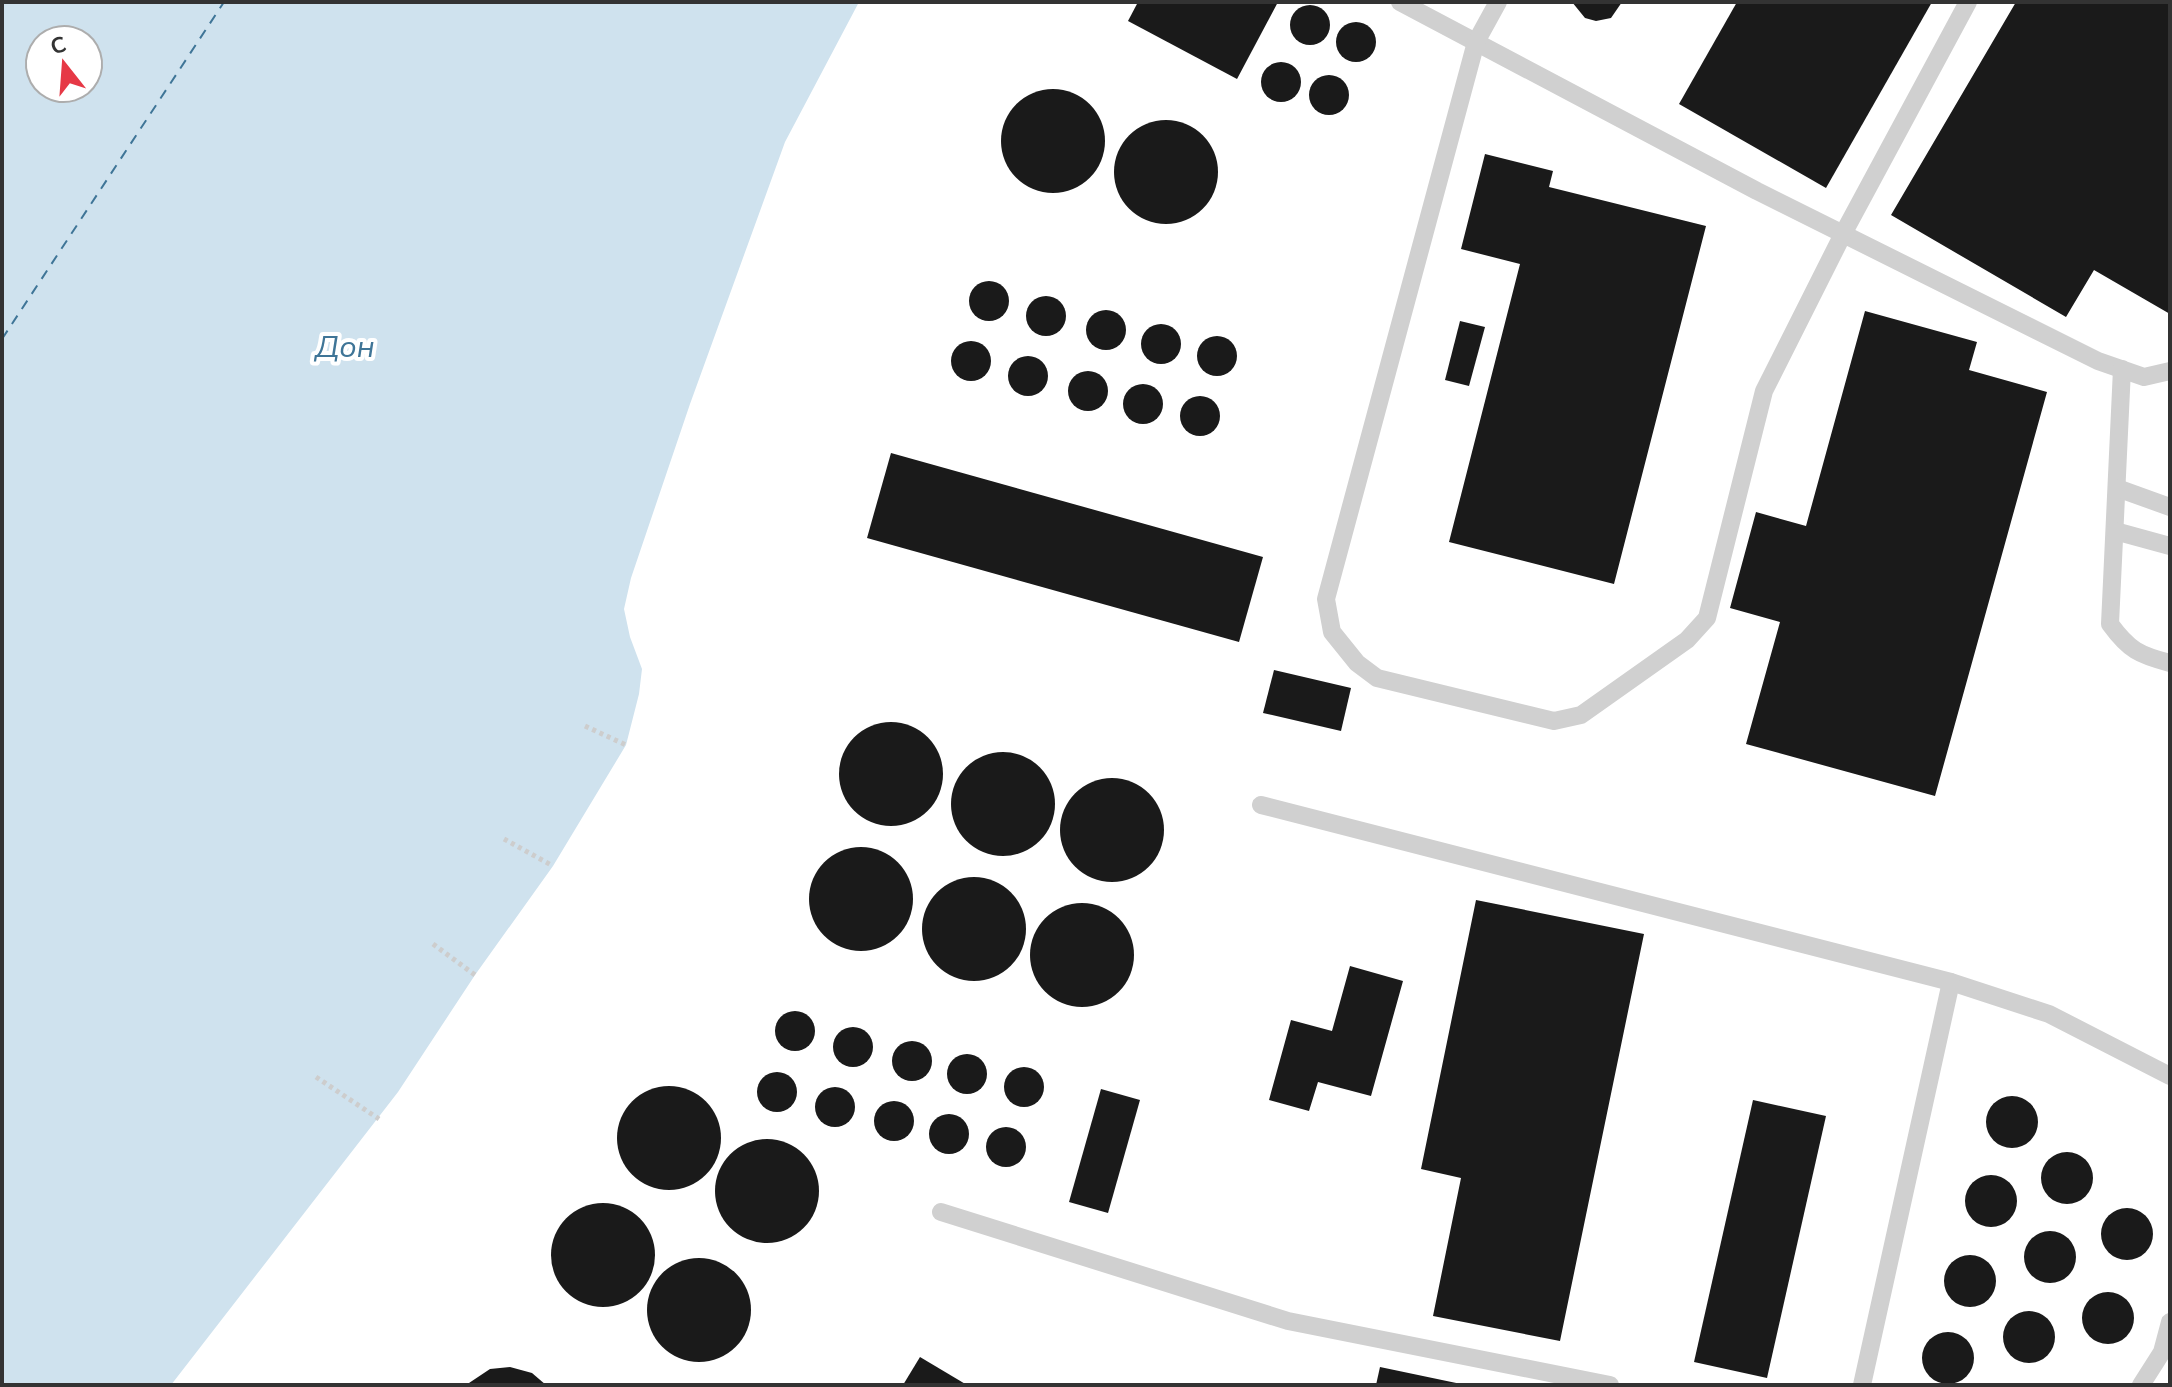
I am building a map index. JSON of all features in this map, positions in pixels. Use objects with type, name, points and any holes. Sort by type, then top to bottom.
[{"type":"lane","points":[[1400,2],[1843,234],[2098,361],[2144,377],[2170,371]]},
{"type":"lane","points":[[1498,2],[1476,42],[1326,599],[1332,632],[1357,663],[1377,678],[1554,721],[1581,715],[1687,640],[1707,618],[1764,391],[1843,234],[1968,2]]},
{"type":"lane","points":[[2122,369],[2110,624],[2125,645],[2151,658],[2170,663]]},
{"type":"lane","points":[[2117,488],[2170,507]]},
{"type":"lane","points":[[2115,531],[2170,546]]},
{"type":"lane","points":[[1261,805],[1951,982],[2049,1014],[2170,1076]]},
{"type":"lane","points":[[1862,1385],[1951,982]]},
{"type":"lane","points":[[941,1212],[1288,1321],[1610,1385]]},
{"type":"lane","points":[[2141,1385],[2162,1352],[2170,1322]]},
{"type":"path","points":[[585,726],[626,745]]},
{"type":"path","points":[[504,839],[553,866]]},
{"type":"path","points":[[433,944],[475,975]]},
{"type":"path","points":[[316,1077],[379,1119]]},
{"type":"water","name":"Дон","points":[[2,2],[859,2],[785,142],[631,578],[624,609],[642,669],[626,745],[553,866],[475,975],[398,1092],[171,1385],[2,1385]]},
{"type":"building","points":[[1138,2],[1278,2],[1237,79],[1128,21]]},
{"type":"building","points":[[1572,2],[1622,2],[1611,18],[1596,21],[1585,18]]},
{"type":"building","points":[[1737,2],[1932,2],[1826,188],[1679,104]]},
{"type":"building","points":[[2016,2],[2170,2],[2170,314],[2094,270],[2066,317],[1891,215]]},
{"type":"building","points":[[1310,5],[1324,11],[1330,25],[1324,39],[1310,45],[1296,39],[1290,25],[1296,11]]},
{"type":"building","points":[[1356,22],[1370,28],[1376,42],[1370,56],[1356,62],[1342,56],[1336,42],[1342,28]]},
{"type":"building","points":[[1281,62],[1295,68],[1301,82],[1295,96],[1281,102],[1267,96],[1261,82],[1267,68]]},
{"type":"building","points":[[1329,75],[1343,81],[1349,95],[1343,109],[1329,115],[1315,109],[1309,95],[1315,81]]},
{"type":"building","points":[[1053,89],[1073,93],[1090,104],[1101,121],[1105,141],[1101,161],[1090,178],[1073,189],[1053,193],[1033,189],[1016,178],[1005,161],[1001,141],[1005,121],[1016,104],[1033,93]]},
{"type":"building","points":[[1166,120],[1186,124],[1203,135],[1214,152],[1218,172],[1214,192],[1203,209],[1186,220],[1166,224],[1146,220],[1129,209],[1118,192],[1114,172],[1118,152],[1129,135],[1146,124]]},
{"type":"building","points":[[1485,154],[1553,171],[1549,187],[1706,226],[1614,584],[1449,542],[1520,264],[1461,249]]},
{"type":"building","points":[[989,281],[1003,287],[1009,301],[1003,315],[989,321],[975,315],[969,301],[975,287]]},
{"type":"building","points":[[1046,296],[1060,302],[1066,316],[1060,330],[1046,336],[1032,330],[1026,316],[1032,302]]},
{"type":"building","points":[[1106,310],[1120,316],[1126,330],[1120,344],[1106,350],[1092,344],[1086,330],[1092,316]]},
{"type":"building","points":[[1865,311],[1977,342],[1969,370],[2047,392],[1935,796],[1746,744],[1780,622],[1730,608],[1756,512],[1806,526]]},
{"type":"building","points":[[1460,321],[1485,327],[1469,386],[1445,380]]},
{"type":"building","points":[[1161,324],[1175,330],[1181,344],[1175,358],[1161,364],[1147,358],[1141,344],[1147,330]]},
{"type":"building","points":[[1217,336],[1231,342],[1237,356],[1231,370],[1217,376],[1203,370],[1197,356],[1203,342]]},
{"type":"building","points":[[971,341],[985,347],[991,361],[985,375],[971,381],[957,375],[951,361],[957,347]]},
{"type":"building","points":[[1028,356],[1042,362],[1048,376],[1042,390],[1028,396],[1014,390],[1008,376],[1014,362]]},
{"type":"building","points":[[1088,371],[1102,377],[1108,391],[1102,405],[1088,411],[1074,405],[1068,391],[1074,377]]},
{"type":"building","points":[[1143,384],[1157,390],[1163,404],[1157,418],[1143,424],[1129,418],[1123,404],[1129,390]]},
{"type":"building","points":[[1200,396],[1214,402],[1220,416],[1214,430],[1200,436],[1186,430],[1180,416],[1186,402]]},
{"type":"building","points":[[891,453],[1263,557],[1239,642],[867,538]]},
{"type":"building","points":[[1274,670],[1351,688],[1341,731],[1263,713]]},
{"type":"building","points":[[891,722],[911,726],[928,737],[939,754],[943,774],[939,794],[928,811],[911,822],[891,826],[871,822],[854,811],[843,794],[839,774],[843,754],[854,737],[871,726]]},
{"type":"building","points":[[1003,752],[1023,756],[1040,767],[1051,784],[1055,804],[1051,824],[1040,841],[1023,852],[1003,856],[983,852],[966,841],[955,824],[951,804],[955,784],[966,767],[983,756]]},
{"type":"building","points":[[1112,778],[1132,782],[1149,793],[1160,810],[1164,830],[1160,850],[1149,867],[1132,878],[1112,882],[1092,878],[1075,867],[1064,850],[1060,830],[1064,810],[1075,793],[1092,782]]},
{"type":"building","points":[[861,847],[881,851],[898,862],[909,879],[913,899],[909,919],[898,936],[881,947],[861,951],[841,947],[824,936],[813,919],[809,899],[813,879],[824,862],[841,851]]},
{"type":"building","points":[[974,877],[994,881],[1011,892],[1022,909],[1026,929],[1022,949],[1011,966],[994,977],[974,981],[954,977],[937,966],[926,949],[922,929],[926,909],[937,892],[954,881]]},
{"type":"building","points":[[1476,900],[1644,934],[1560,1341],[1433,1316],[1461,1178],[1421,1169]]},
{"type":"building","points":[[1082,903],[1102,907],[1119,918],[1130,935],[1134,955],[1130,975],[1119,992],[1102,1003],[1082,1007],[1062,1003],[1045,992],[1034,975],[1030,955],[1034,935],[1045,918],[1062,907]]},
{"type":"building","points":[[1350,966],[1403,981],[1371,1096],[1318,1082],[1309,1111],[1269,1100],[1291,1020],[1332,1031]]},
{"type":"building","points":[[795,1011],[809,1017],[815,1031],[809,1045],[795,1051],[781,1045],[775,1031],[781,1017]]},
{"type":"building","points":[[853,1027],[867,1033],[873,1047],[867,1061],[853,1067],[839,1061],[833,1047],[839,1033]]},
{"type":"building","points":[[912,1041],[926,1047],[932,1061],[926,1075],[912,1081],[898,1075],[892,1061],[898,1047]]},
{"type":"building","points":[[967,1054],[981,1060],[987,1074],[981,1088],[967,1094],[953,1088],[947,1074],[953,1060]]},
{"type":"building","points":[[1024,1067],[1038,1073],[1044,1087],[1038,1101],[1024,1107],[1010,1101],[1004,1087],[1010,1073]]},
{"type":"building","points":[[777,1072],[791,1078],[797,1092],[791,1106],[777,1112],[763,1106],[757,1092],[763,1078]]},
{"type":"building","points":[[669,1086],[689,1090],[706,1101],[717,1118],[721,1138],[717,1158],[706,1175],[689,1186],[669,1190],[649,1186],[632,1175],[621,1158],[617,1138],[621,1118],[632,1101],[649,1090]]},
{"type":"building","points":[[835,1087],[849,1093],[855,1107],[849,1121],[835,1127],[821,1121],[815,1107],[821,1093]]},
{"type":"building","points":[[1101,1089],[1140,1100],[1108,1213],[1069,1202]]},
{"type":"building","points":[[2012,1096],[2030,1104],[2038,1122],[2030,1140],[2012,1148],[1994,1140],[1986,1122],[1994,1104]]},
{"type":"building","points":[[1753,1100],[1826,1116],[1767,1378],[1694,1362]]},
{"type":"building","points":[[894,1101],[908,1107],[914,1121],[908,1135],[894,1141],[880,1135],[874,1121],[880,1107]]},
{"type":"building","points":[[949,1114],[963,1120],[969,1134],[963,1148],[949,1154],[935,1148],[929,1134],[935,1120]]},
{"type":"building","points":[[1006,1127],[1020,1133],[1026,1147],[1020,1161],[1006,1167],[992,1161],[986,1147],[992,1133]]},
{"type":"building","points":[[767,1139],[787,1143],[804,1154],[815,1171],[819,1191],[815,1211],[804,1228],[787,1239],[767,1243],[747,1239],[730,1228],[719,1211],[715,1191],[719,1171],[730,1154],[747,1143]]},
{"type":"building","points":[[2067,1152],[2085,1160],[2093,1178],[2085,1196],[2067,1204],[2049,1196],[2041,1178],[2049,1160]]},
{"type":"building","points":[[1991,1175],[2009,1183],[2017,1201],[2009,1219],[1991,1227],[1973,1219],[1965,1201],[1973,1183]]},
{"type":"building","points":[[603,1203],[623,1207],[640,1218],[651,1235],[655,1255],[651,1275],[640,1292],[623,1303],[603,1307],[583,1303],[566,1292],[555,1275],[551,1255],[555,1235],[566,1218],[583,1207]]},
{"type":"building","points":[[2127,1208],[2145,1216],[2153,1234],[2145,1252],[2127,1260],[2109,1252],[2101,1234],[2109,1216]]},
{"type":"building","points":[[2050,1231],[2068,1239],[2076,1257],[2068,1275],[2050,1283],[2032,1275],[2024,1257],[2032,1239]]},
{"type":"building","points":[[1970,1255],[1988,1263],[1996,1281],[1988,1299],[1970,1307],[1952,1299],[1944,1281],[1952,1263]]},
{"type":"building","points":[[699,1258],[719,1262],[736,1273],[747,1290],[751,1310],[747,1330],[736,1347],[719,1358],[699,1362],[679,1358],[662,1347],[651,1330],[647,1310],[651,1290],[662,1273],[679,1262]]},
{"type":"building","points":[[2108,1292],[2126,1300],[2134,1318],[2126,1336],[2108,1344],[2090,1336],[2082,1318],[2090,1300]]},
{"type":"building","points":[[2029,1311],[2047,1319],[2055,1337],[2047,1355],[2029,1363],[2011,1355],[2003,1337],[2011,1319]]},
{"type":"building","points":[[1948,1332],[1966,1340],[1974,1358],[1966,1376],[1948,1384],[1930,1376],[1922,1358],[1930,1340]]},
{"type":"building","points":[[920,1357],[967,1385],[903,1385]]},
{"type":"building","points":[[510,1367],[532,1373],[546,1385],[466,1385],[490,1369]]},
{"type":"building","points":[[1380,1367],[1461,1384],[1461,1385],[1376,1385]]},
{"type":"ferry route","points":[[2,339],[224,2]]}]
